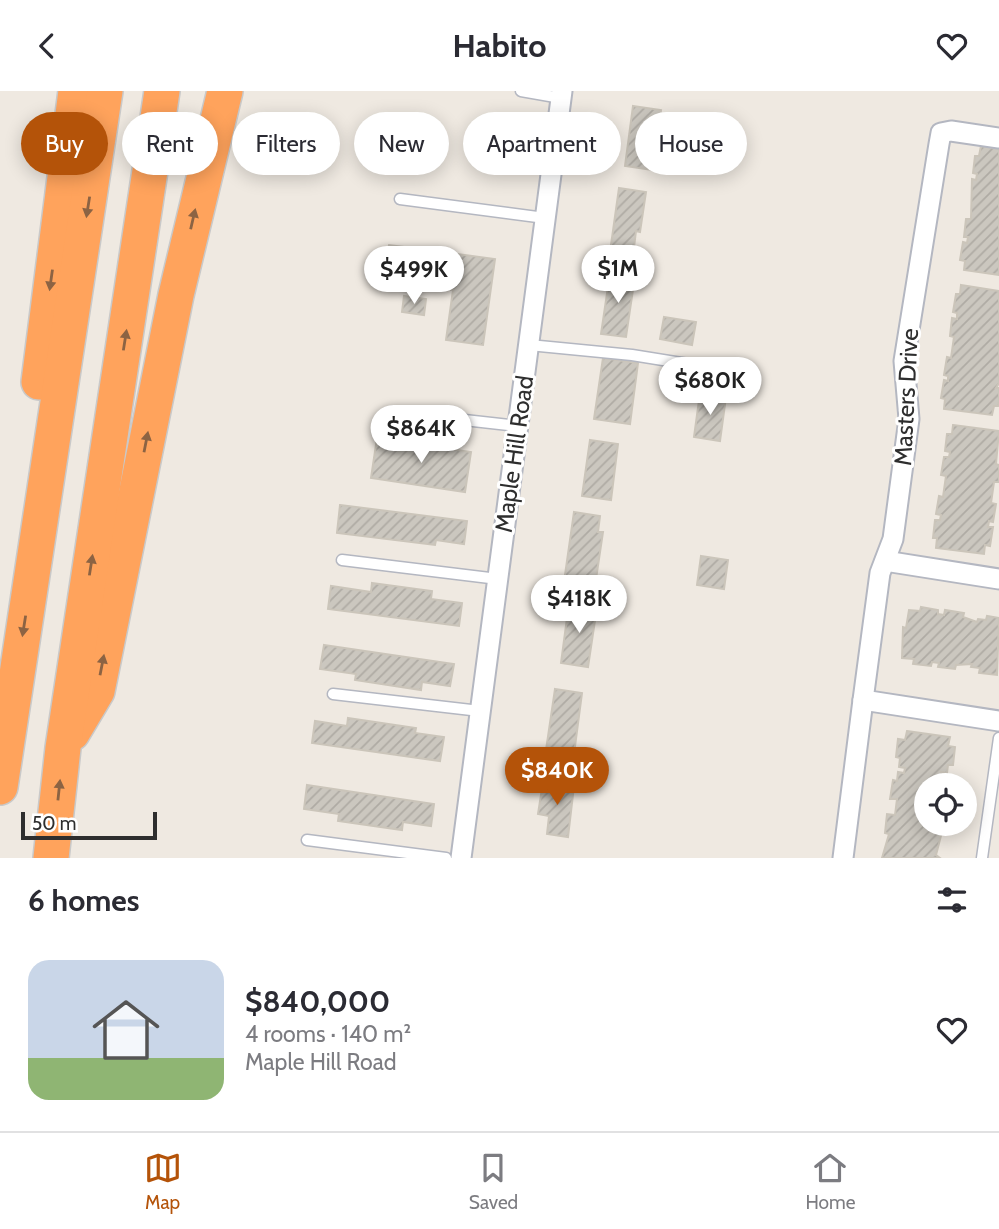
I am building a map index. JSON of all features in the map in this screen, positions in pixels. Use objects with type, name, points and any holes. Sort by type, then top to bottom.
[{"type":"highway","points":[[40,520],[39,371],[76,91]]},
{"type":"highway","points":[[0,787],[105,91]]},
{"type":"highway","points":[[51,858],[63,748],[162,91]]},
{"type":"highway","points":[[63,748],[97,691],[176,295],[225,91]]},
{"type":"street","name":"Maple Hill Road","points":[[461,858],[562,94]]},
{"type":"street","name":"Masters Drive","points":[[843,858],[867,654],[885,561],[893,539],[909,419],[904,361],[941,133],[951,131],[999,138]]},
{"type":"street","points":[[885,561],[999,579]]},
{"type":"street","points":[[863,700],[999,721]]},
{"type":"lane","points":[[521,91],[562,94]]},
{"type":"lane","points":[[400,199],[545,218]]},
{"type":"lane","points":[[529,345],[632,355],[725,370]]},
{"type":"lane","points":[[393,412],[518,426]]},
{"type":"lane","points":[[342,560],[498,579]]},
{"type":"lane","points":[[333,694],[480,711]]},
{"type":"lane","points":[[982,858],[999,738]]},
{"type":"lane","points":[[307,840],[446,858]]},
{"type":"building","points":[[633,106],[661,110],[635,112],[635,167],[625,166]]},
{"type":"building","points":[[981,146],[999,149],[999,275],[964,270],[965,261],[960,260],[963,242],[967,243],[968,237],[964,237],[966,219],[971,219],[972,179],[976,180],[977,174],[973,173],[975,156],[979,156]]},
{"type":"building","points":[[619,188],[646,192],[633,256],[610,252]]},
{"type":"building","points":[[389,245],[495,259],[483,345],[446,340],[453,290],[384,281]]},
{"type":"building","points":[[610,273],[635,276],[626,337],[601,334]]},
{"type":"building","points":[[961,285],[999,291],[999,383],[996,388],[999,388],[999,400],[992,415],[944,409],[945,399],[941,398],[944,380],[948,381],[948,376],[944,375],[947,357],[951,358],[954,337],[950,336],[952,318],[957,319],[957,313],[953,312],[956,294],[960,294]]},
{"type":"building","points":[[404,296],[426,299],[424,315],[402,312]]},
{"type":"building","points":[[664,317],[696,322],[692,345],[660,339]]},
{"type":"building","points":[[603,358],[638,363],[630,424],[594,419]]},
{"type":"building","points":[[700,393],[726,397],[720,441],[694,437]]},
{"type":"building","points":[[953,425],[999,431],[996,464],[999,465],[999,482],[994,482],[991,503],[996,504],[993,522],[989,521],[988,527],[993,527],[990,546],[985,545],[984,554],[936,548],[937,538],[933,538],[935,520],[940,520],[941,515],[936,514],[939,496],[943,497],[946,476],[941,475],[944,457],[949,457],[950,452],[945,451],[947,434],[952,434]]},
{"type":"building","points":[[377,438],[471,452],[465,492],[371,478]]},
{"type":"building","points":[[590,440],[618,444],[611,500],[582,496]]},
{"type":"building","points":[[340,505],[467,521],[464,544],[436,540],[435,545],[337,533]]},
{"type":"building","points":[[574,512],[600,516],[598,532],[603,532],[595,586],[564,582]]},
{"type":"building","points":[[701,556],[728,560],[724,589],[697,585]]},
{"type":"building","points":[[372,583],[432,591],[431,599],[462,603],[459,626],[328,609],[331,586],[371,592]]},
{"type":"building","points":[[569,603],[597,607],[588,667],[561,663]]},
{"type":"building","points":[[921,607],[938,610],[938,614],[944,615],[945,610],[964,613],[963,617],[977,622],[978,619],[986,620],[987,616],[999,618],[997,675],[979,673],[980,668],[971,667],[972,664],[956,665],[955,669],[938,667],[939,663],[932,662],[931,666],[913,664],[914,659],[902,658],[903,627],[906,628],[909,610],[920,611]]},
{"type":"building","points":[[324,645],[454,664],[450,686],[422,682],[421,690],[355,680],[356,674],[320,669]]},
{"type":"building","points":[[555,689],[582,693],[574,754],[546,750]]},
{"type":"building","points":[[348,718],[416,728],[415,733],[444,737],[440,761],[312,743],[315,721],[347,726]]},
{"type":"building","points":[[907,731],[950,737],[948,746],[955,747],[953,765],[948,765],[947,773],[914,773],[914,836],[941,836],[936,855],[940,858],[882,858],[889,834],[885,833],[887,814],[895,815],[897,799],[890,799],[893,780],[897,781],[898,772],[904,773],[905,768],[899,767],[900,758],[896,757],[898,739],[905,740]]},
{"type":"building","points":[[543,782],[574,786],[568,837],[547,834],[549,816],[538,814]]},
{"type":"building","points":[[307,785],[434,804],[431,826],[403,822],[402,830],[338,821],[339,814],[304,809]]}]
